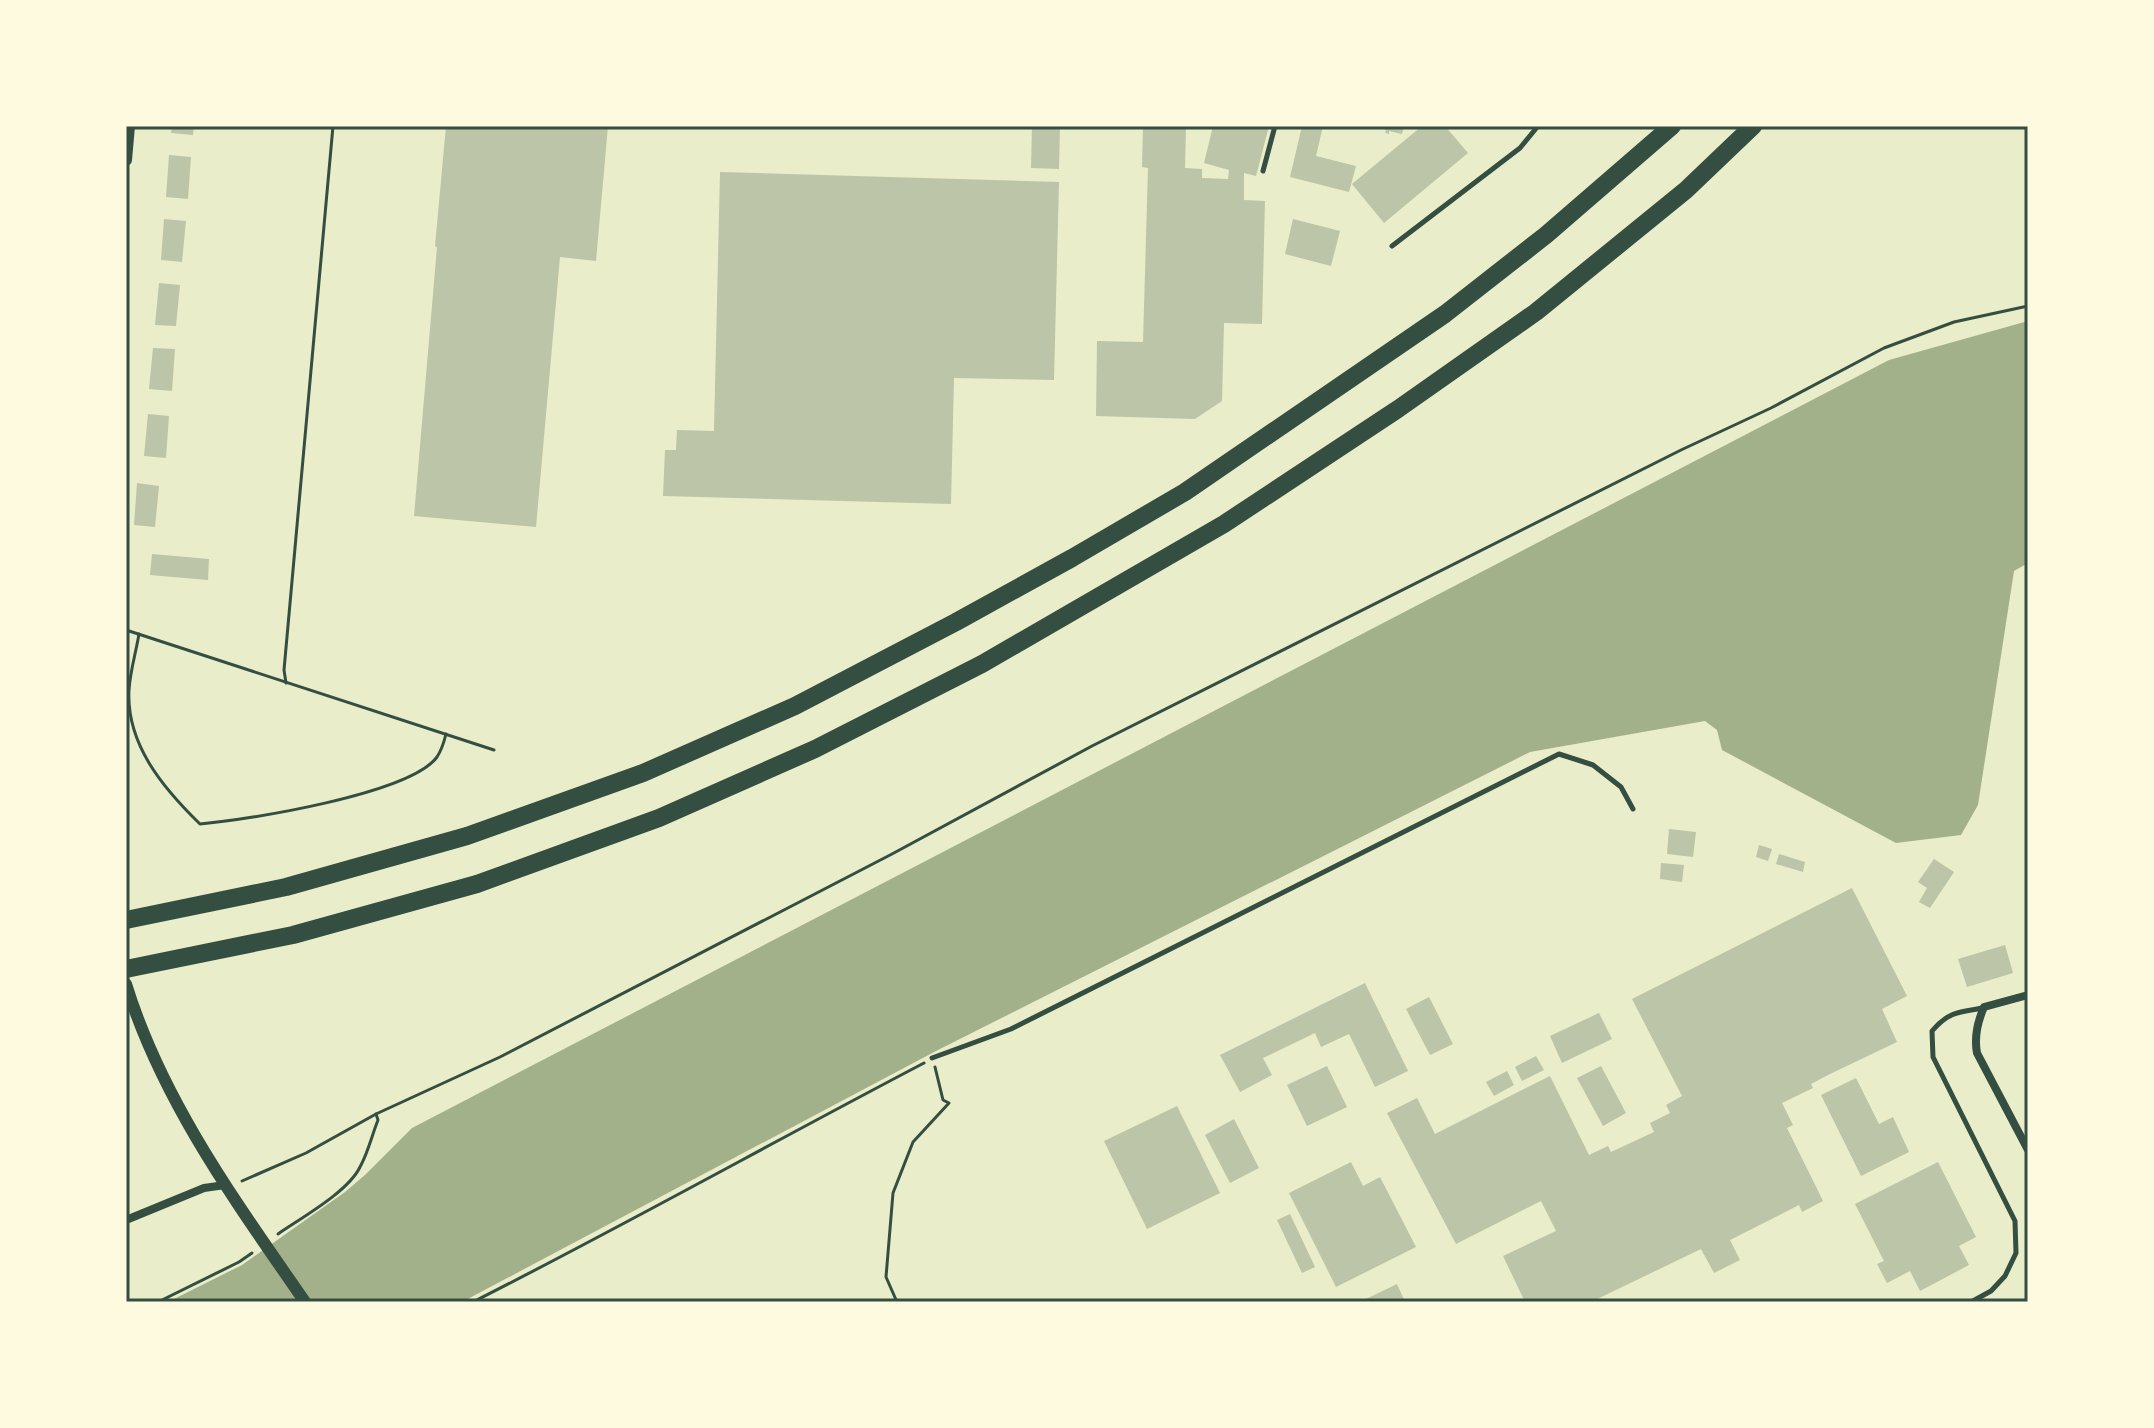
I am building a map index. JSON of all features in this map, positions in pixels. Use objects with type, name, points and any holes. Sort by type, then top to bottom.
[{"type":"highway","points":[[126,920],[286,887],[467,836],[643,773],[795,706],[956,622],[1185,492],[1445,314],[1546,235],[1672,126]]},
{"type":"highway","points":[[126,969],[293,935],[477,884],[659,818],[815,749],[982,664],[1224,524],[1398,409],[1536,312],[1686,190],[1753,126]]},
{"type":"street","points":[[126,160],[129,126]]},
{"type":"street","points":[[128,989],[130,1011],[205,1154],[305,1302]]},
{"type":"street","points":[[2028,995],[1984,1007],[1975,1041],[1977,1053],[2028,1150]]},
{"type":"street","points":[[126,1220],[204,1188],[225,1185]]},
{"type":"lane","points":[[1263,171],[1275,126]]},
{"type":"lane","points":[[1392,246],[1520,148],[1538,126]]},
{"type":"lane","points":[[932,1058],[1011,1029],[1559,754],[1593,765],[1621,787],[1633,809]]},
{"type":"lane","points":[[1971,1302],[1991,1291],[2005,1276],[2016,1253],[2015,1221],[1933,1057],[1932,1031],[1951,1014],[1984,1007]]},
{"type":"path","points":[[286,683],[284,670],[333,126]]},
{"type":"path","points":[[225,1185],[249,1180],[376,1114],[514,1050],[892,854],[1092,746],[1681,450],[1771,408],[1884,348],[1954,322],[2028,306]]},
{"type":"path","points":[[126,630],[494,750]]},
{"type":"path","points":[[139,634],[129,690],[132,724],[144,756],[179,804],[200,824],[300,809],[375,790],[425,768],[438,757],[446,734]]},
{"type":"path","points":[[473,1302],[595,1240],[932,1058],[943,1100],[949,1103],[913,1142],[893,1193],[886,1277],[897,1302]]},
{"type":"path","points":[[278,1234],[353,1178],[360,1168],[378,1120],[376,1114]]},
{"type":"path","points":[[158,1302],[252,1253]]},
{"type":"shaded area","points":[[2028,321],[2028,563],[2014,571],[1978,805],[1961,835],[1896,843],[1722,750],[1717,730],[1705,721],[1530,752],[936,1051],[462,1302],[168,1302],[242,1265],[345,1192],[412,1128],[1889,360]]},
{"type":"building","points":[[172,126],[194,126],[193,135],[171,133]]},
{"type":"building","points":[[446,126],[608,126],[596,261],[560,257],[536,527],[414,516]]},
{"type":"building","points":[[1032,126],[1060,126],[1059,169],[1031,168]]},
{"type":"building","points":[[1143,126],[1186,126],[1185,168],[1202,169],[1202,178],[1228,179],[1229,170],[1204,163],[1213,126],[1269,126],[1256,176],[1244,173],[1244,200],[1265,201],[1262,324],[1224,323],[1222,401],[1195,419],[1096,416],[1097,341],[1143,342],[1148,168],[1142,167]]},
{"type":"building","points":[[1302,126],[1323,126],[1316,156],[1356,166],[1349,192],[1290,177]]},
{"type":"building","points":[[1374,126],[1404,126],[1402,134],[1389,131],[1389,134]]},
{"type":"building","points":[[1422,126],[1445,126],[1468,153],[1384,223],[1352,184]]},
{"type":"building","points":[[169,155],[191,157],[188,199],[166,197]]},
{"type":"building","points":[[720,172],[1059,182],[1054,380],[954,378],[951,504],[663,496],[665,450],[676,450],[677,430],[714,431]]},
{"type":"building","points":[[164,219],[186,221],[182,262],[161,260]]},
{"type":"building","points":[[1293,219],[1340,231],[1331,266],[1285,254]]},
{"type":"building","points":[[159,283],[180,285],[176,326],[155,325]]},
{"type":"building","points":[[153,348],[175,349],[172,391],[149,389]]},
{"type":"building","points":[[148,414],[169,416],[166,458],[144,456]]},
{"type":"building","points":[[137,483],[159,486],[155,527],[134,525]]},
{"type":"building","points":[[152,554],[209,559],[208,580],[150,575]]},
{"type":"building","points":[[1669,829],[1696,832],[1693,857],[1667,854]]},
{"type":"building","points":[[1759,845],[1772,849],[1768,861],[1756,857]]},
{"type":"building","points":[[1779,854],[1805,862],[1803,872],[1776,864]]},
{"type":"building","points":[[1934,859],[1954,872],[1930,908],[1919,902],[1927,888],[1918,882]]},
{"type":"building","points":[[1661,863],[1684,865],[1682,882],[1660,879]]},
{"type":"building","points":[[1852,888],[1907,996],[1882,1009],[1897,1042],[1811,1084],[1813,1088],[1782,1103],[1793,1125],[1787,1128],[1823,1201],[1802,1212],[1799,1205],[1730,1240],[1740,1260],[1714,1273],[1701,1249],[1591,1302],[1525,1302],[1503,1256],[1556,1231],[1541,1201],[1456,1244],[1387,1113],[1417,1098],[1435,1134],[1550,1076],[1589,1155],[1608,1146],[1611,1152],[1654,1132],[1650,1123],[1670,1113],[1666,1105],[1682,1096],[1632,999]]},
{"type":"building","points":[[2005,945],[2013,973],[1967,987],[1958,959]]},
{"type":"building","points":[[1365,983],[1408,1071],[1375,1087],[1349,1034],[1321,1047],[1315,1033],[1263,1058],[1272,1075],[1240,1092],[1220,1055]]},
{"type":"building","points":[[1429,997],[1453,1044],[1430,1055],[1406,1009]]},
{"type":"building","points":[[1599,1013],[1612,1039],[1562,1063],[1550,1036]]},
{"type":"building","points":[[1536,1056],[1544,1070],[1522,1081],[1515,1067]]},
{"type":"building","points":[[1327,1066],[1347,1107],[1307,1126],[1287,1085]]},
{"type":"building","points":[[1601,1066],[1626,1113],[1603,1126],[1577,1078]]},
{"type":"building","points":[[1507,1071],[1514,1085],[1494,1096],[1486,1082]]},
{"type":"building","points":[[1856,1078],[1879,1124],[1893,1117],[1909,1152],[1861,1176],[1821,1095]]},
{"type":"building","points":[[1177,1106],[1220,1193],[1147,1229],[1104,1141]]},
{"type":"building","points":[[1234,1119],[1259,1168],[1230,1183],[1205,1135]]},
{"type":"building","points":[[1351,1162],[1363,1186],[1380,1177],[1416,1247],[1336,1287],[1289,1193]]},
{"type":"building","points":[[1938,1162],[1976,1237],[1959,1246],[1969,1265],[1920,1291],[1910,1271],[1887,1283],[1877,1264],[1884,1261],[1855,1204]]},
{"type":"building","points":[[1290,1214],[1315,1267],[1302,1273],[1277,1220]]},
{"type":"building","points":[[1397,1284],[1405,1302],[1368,1302],[1366,1299]]}]
